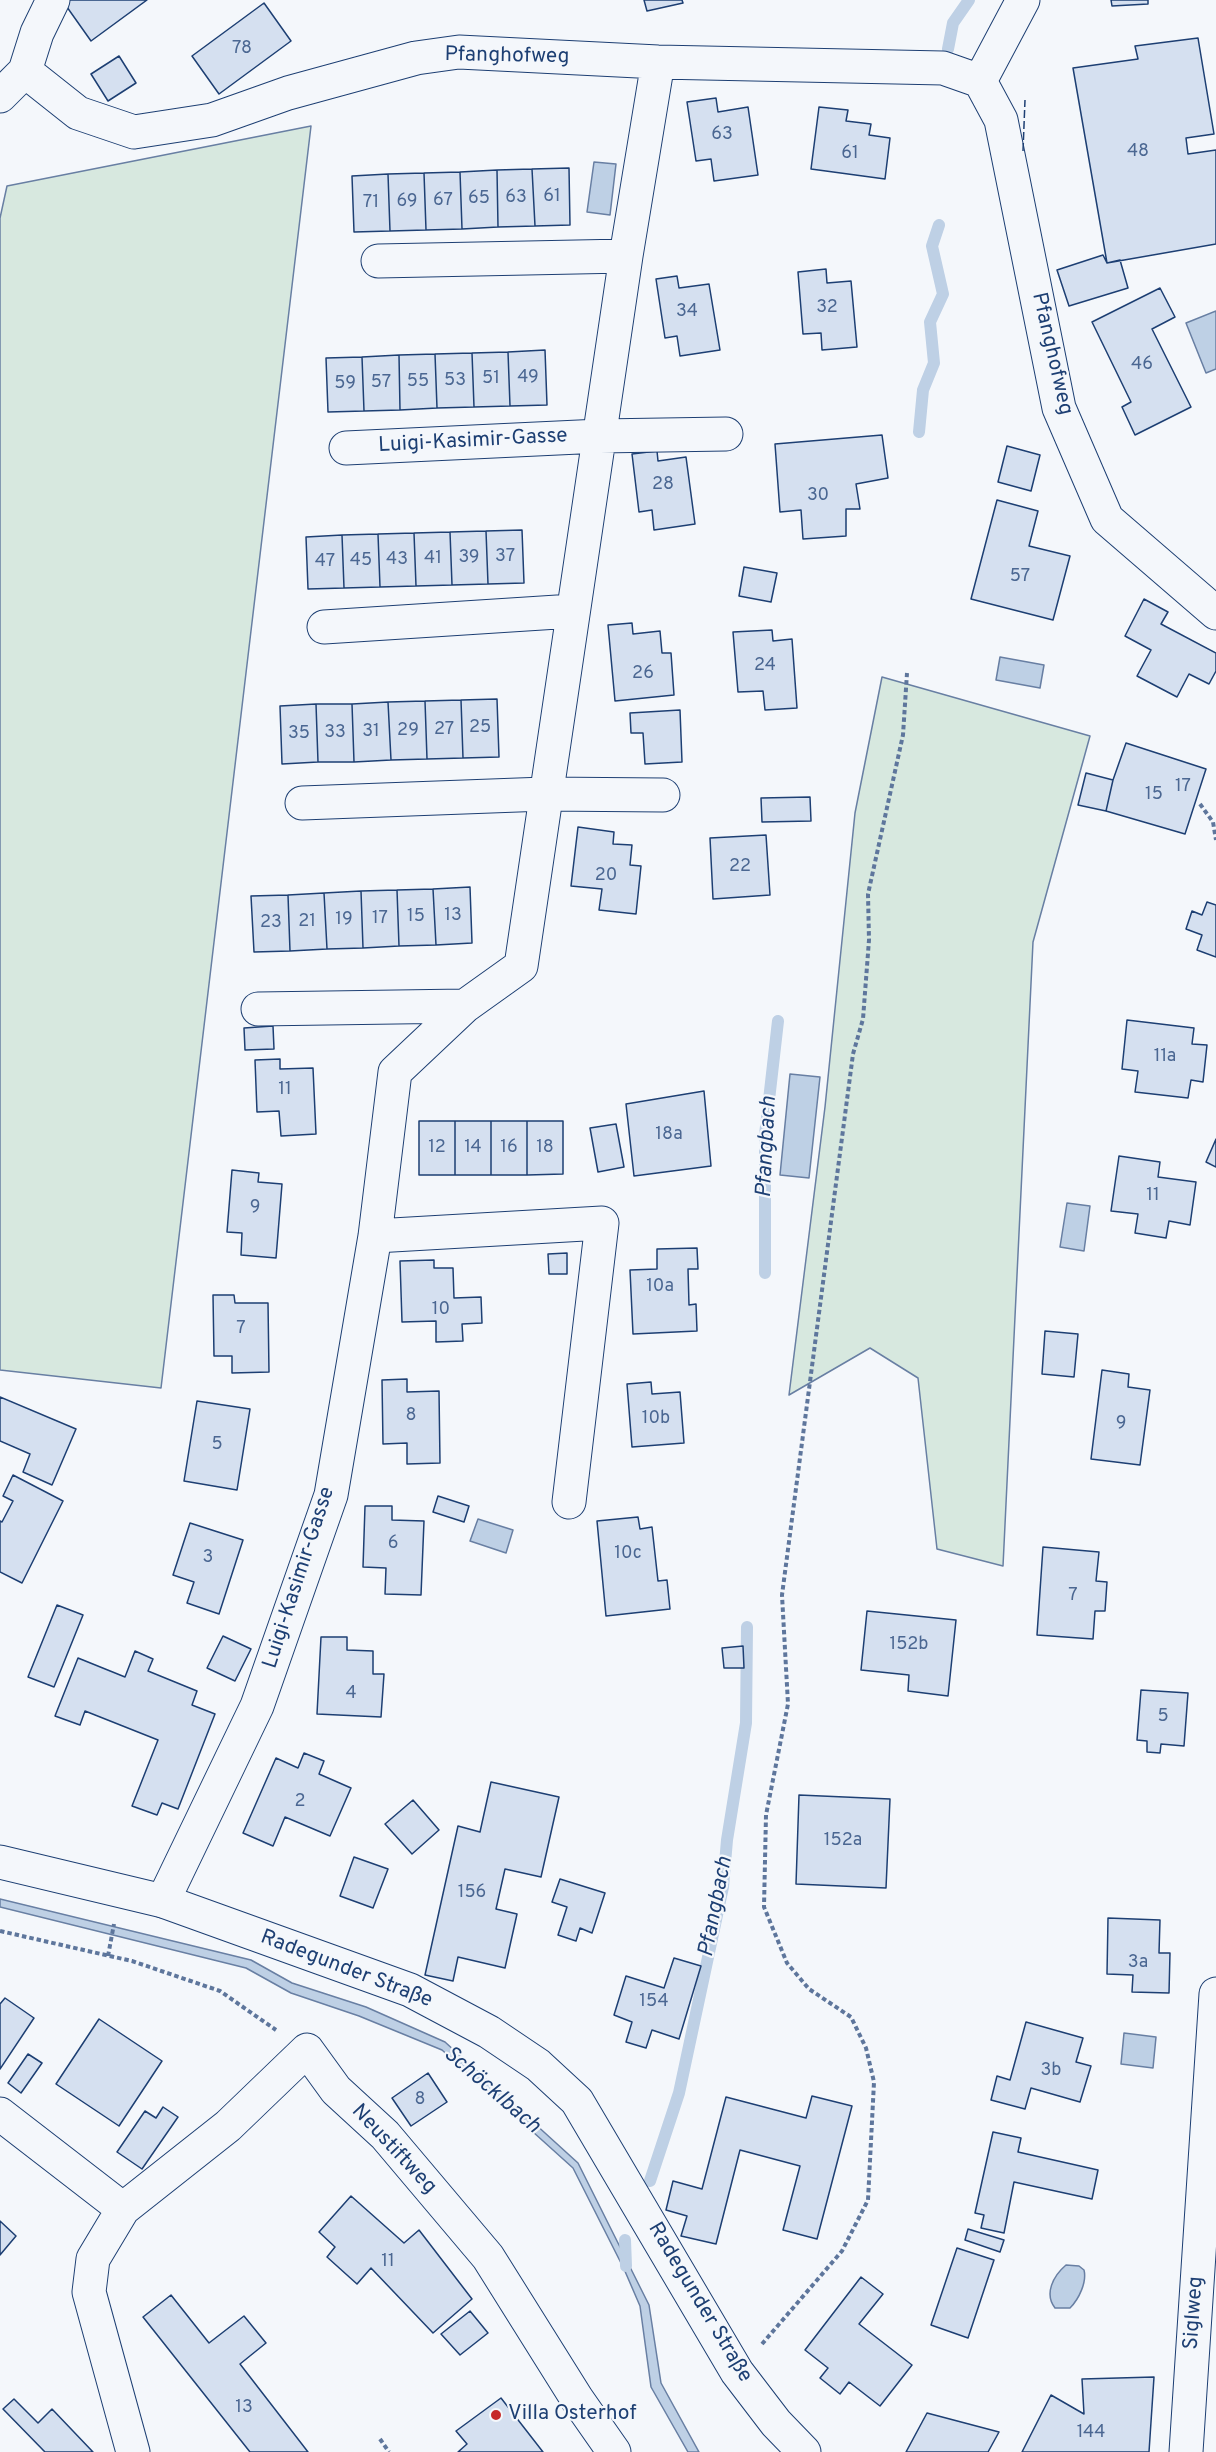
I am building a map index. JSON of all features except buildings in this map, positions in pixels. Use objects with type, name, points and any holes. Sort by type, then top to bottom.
[{"type":"street","points":[[0,96],[25,71],[37,33],[53,0]]},
{"type":"street","points":[[980,81],[1023,0]]},
{"type":"street","name":"Pfanghofweg","points":[[25,71],[78,113],[134,132],[212,120],[288,93],[416,58],[459,52],[658,62],[943,68],[980,81],[1001,120],[1059,408],[1107,519],[1216,613]]},
{"type":"street","name":"Luigi-Kasimir-Gasse","points":[[163,1901],[257,1706],[331,1495],[375,1236],[395,1072],[465,1006],[521,966],[626,256],[658,62]]},
{"type":"street","points":[[378,261],[626,256]]},
{"type":"street","name":"Luigi-Kasimir-Gasse","points":[[346,448],[600,436],[726,434]]},
{"type":"street","points":[[324,627],[573,611]]},
{"type":"street","points":[[302,803],[545,794],[663,795]]},
{"type":"street","points":[[258,1009],[465,1006]]},
{"type":"street","points":[[375,1236],[602,1224],[569,1502]]},
{"type":"street","name":"Radegunder Straße","points":[[0,1862],[163,1901],[410,1990],[489,2032],[538,2065],[577,2101],[738,2372],[776,2423],[804,2452]]},
{"type":"street","name":"Siglweg","points":[[1186,2452],[1216,1994]]},
{"type":"street","points":[[133,2452],[89,2292],[93,2259],[123,2209],[228,2126],[307,2050]]},
{"type":"street","name":"Neustiftweg","points":[[307,2050],[336,2090],[385,2135],[488,2257],[577,2399],[614,2452]]},
{"type":"street","points":[[0,2114],[123,2209]]},
{"type":"path","points":[[738,2372],[842,2251],[868,2200],[874,2082],[866,2048],[851,2017],[809,1989],[787,1963],[764,1907],[766,1815],[788,1704],[782,1594],[853,1054],[863,1019],[868,940],[868,894],[903,735],[907,673]]},
{"type":"path","points":[[1200,804],[1213,822],[1216,840]]},
{"type":"path","points":[[0,1931],[132,1961],[220,1991],[307,2050]]},
{"type":"path","points":[[108,1956],[110,1944]]},
{"type":"path","points":[[380,2439],[389,2452]]},
{"type":"shaded area","points":[[311,126],[161,1388],[0,1370],[0,218],[7,186]]},
{"type":"shaded area","points":[[882,677],[1090,736],[1033,942],[1003,1566],[937,1549],[918,1378],[870,1348],[789,1395],[825,1107],[855,813]]},
{"type":"water","points":[[594,162],[616,164],[610,215],[587,212]]},
{"type":"water","points":[[1216,311],[1216,369],[1206,373],[1186,323]]},
{"type":"water","points":[[1000,657],[1044,665],[1040,688],[996,680]]},
{"type":"water","points":[[790,1074],[820,1077],[809,1178],[780,1175]]},
{"type":"water","points":[[1067,1203],[1090,1206],[1084,1251],[1060,1247]]},
{"type":"water","points":[[478,1519],[513,1530],[506,1553],[470,1541]]},
{"type":"water","name":"Schöcklbach","points":[[0,1899],[251,1960],[292,1983],[366,2007],[445,2042],[578,2163],[649,2305],[661,2383],[699,2452],[688,2452],[651,2387],[640,2306],[573,2168],[442,2050],[359,2016],[291,1993],[246,1968],[0,1907]]},
{"type":"water","points":[[1124,2033],[1156,2037],[1153,2068],[1121,2064]]},
{"type":"water","points":[[1066,2265],[1079,2266],[1084,2270],[1083,2285],[1070,2308],[1055,2308],[1050,2291],[1057,2274]]},
{"type":"waterway","name":"Pfangbach","points":[[948,49],[953,23],[969,0]]},
{"type":"waterway","name":"Pfangbach","points":[[919,432],[923,390],[934,363],[930,322],[943,294],[932,246],[939,225]]},
{"type":"waterway","name":"Pfangbach","points":[[765,1273],[765,1135],[778,1021]]},
{"type":"waterway","name":"Pfangbach","points":[[650,2181],[679,2093],[723,1887],[727,1840],[746,1723],[747,1627]]},
{"type":"waterway","name":"Pfangbach","points":[[625,2240],[626,2266]]},
{"type":"fence","points":[[1023,151],[1025,100]]},
{"type":"place","name":"Villa Osterhof","points":[[496,2415]]}]
